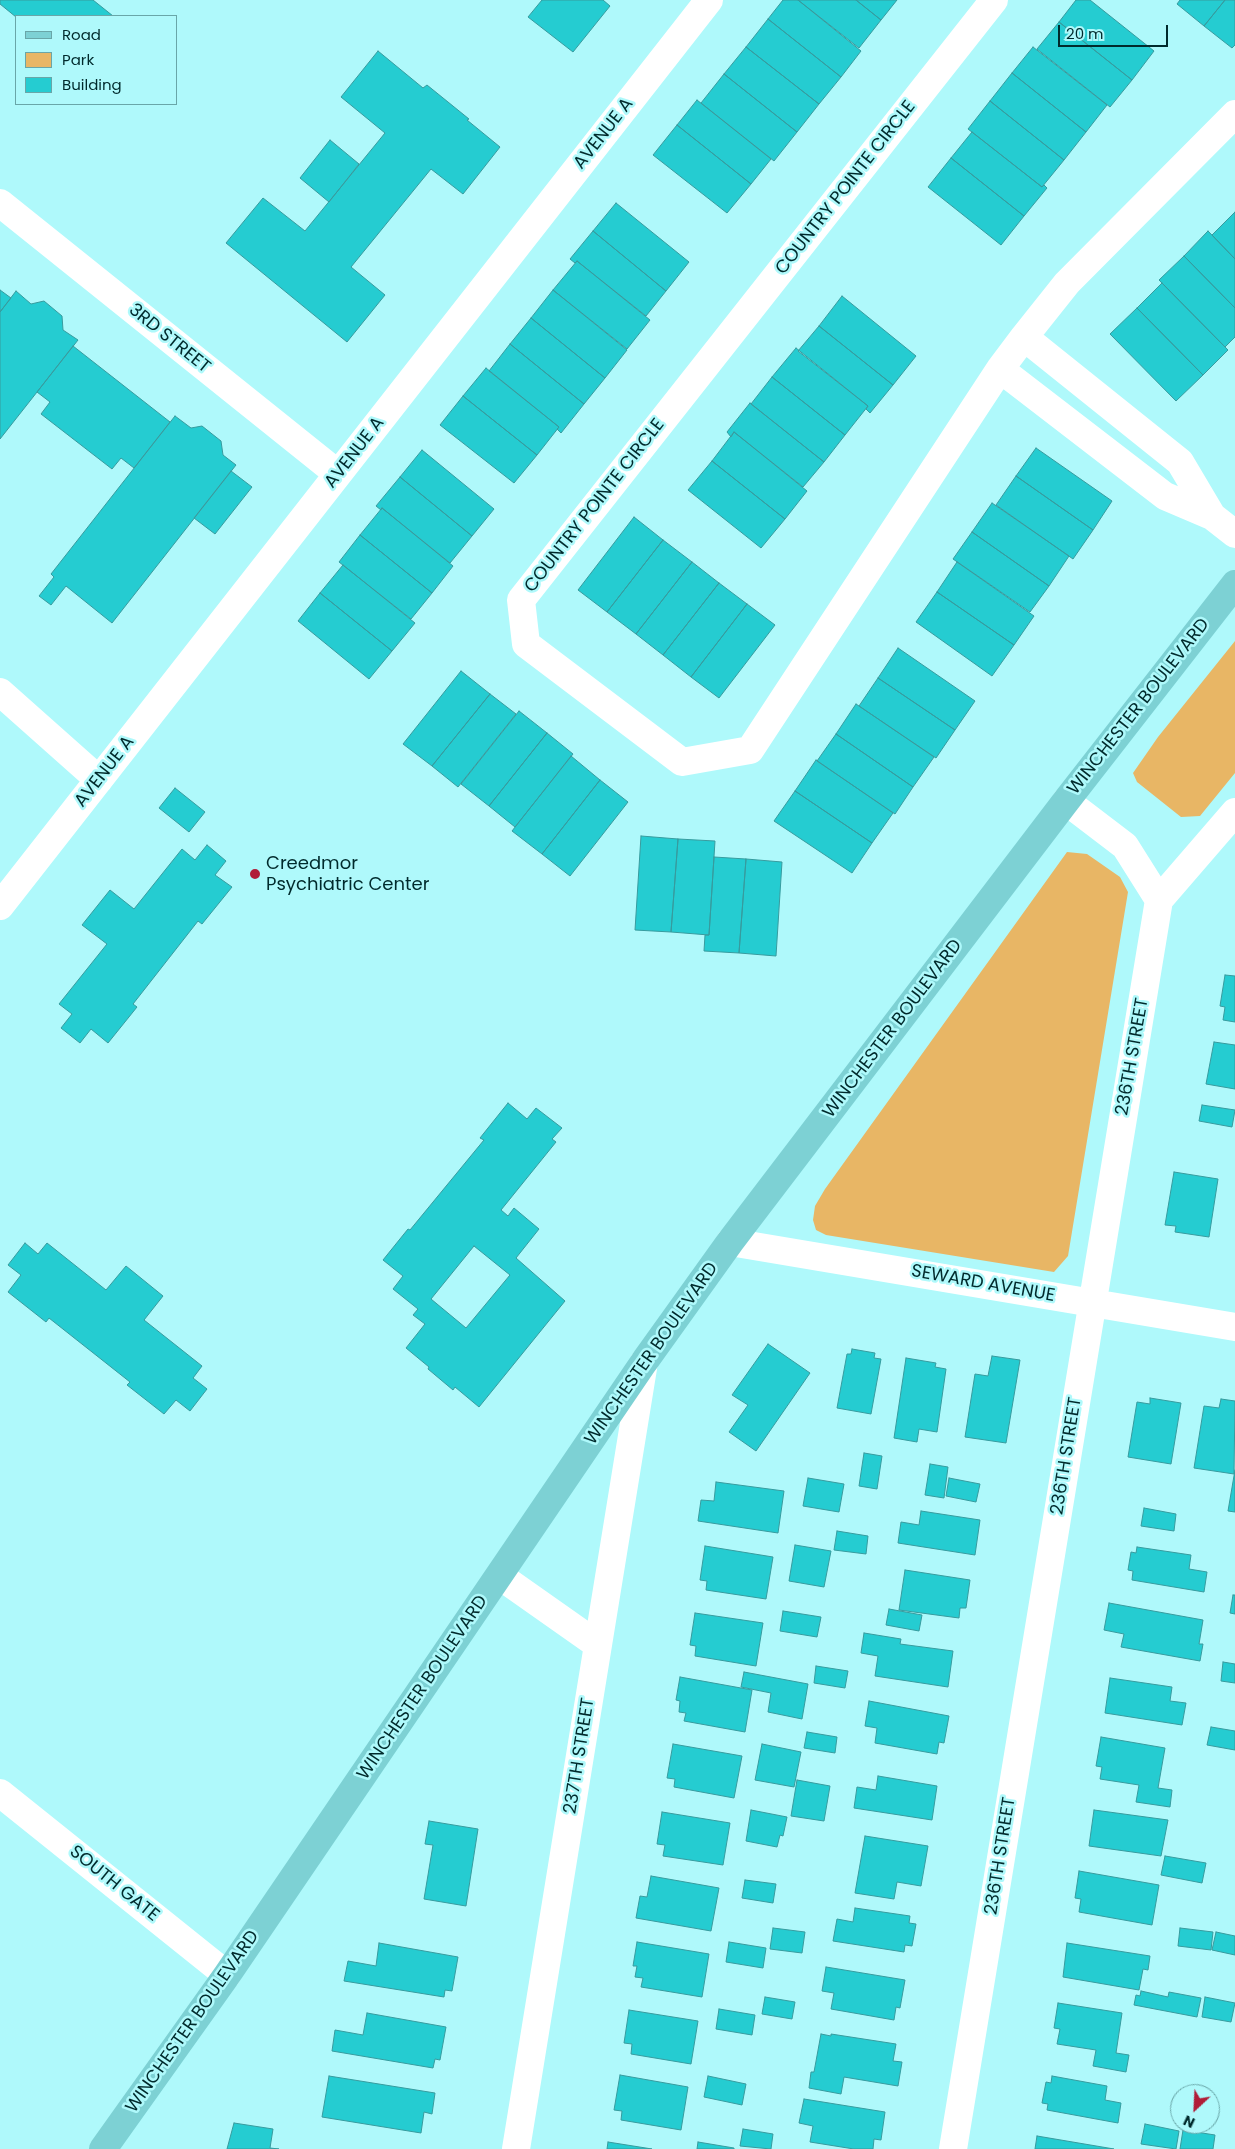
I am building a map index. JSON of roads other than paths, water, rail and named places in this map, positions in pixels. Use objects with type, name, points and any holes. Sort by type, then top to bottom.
[{"type":"main road","name":"WINCHESTER BOULEVARD","points":[[103,2149],[227,1975],[644,1362],[730,1242],[1066,801],[1235,584]]},
{"type":"street","name":"AVENUE A","points":[[0,906],[710,0]]},
{"type":"street","name":"COUNTRY POINTE CIRCLE","points":[[994,0],[521,600],[526,644],[682,762],[750,750],[1000,369],[1024,337],[1067,283],[1235,114]]},
{"type":"street","name":"3RD STREET","points":[[0,204],[338,474]]},
{"type":"street","points":[[1024,337],[1180,462],[1212,516]]},
{"type":"street","points":[[1000,369],[1164,496],[1212,516],[1235,534]]},
{"type":"street","points":[[0,692],[99,780]]},
{"type":"street","points":[[1066,801],[1124,846],[1159,900],[1235,812]]},
{"type":"street","name":"236TH STREET","points":[[953,2149],[1159,900]]},
{"type":"street","name":"SEWARD AVENUE","points":[[730,1242],[1235,1327]]},
{"type":"street","name":"237TH STREET","points":[[516,2149],[644,1362]]},
{"type":"street","points":[[500,1576],[598,1644]]},
{"type":"street","name":"SOUTH GATE","points":[[0,1793],[227,1975]]},
{"type":"place","name":"Creedmor Psychiatric Center","points":[[255,874]]}]
